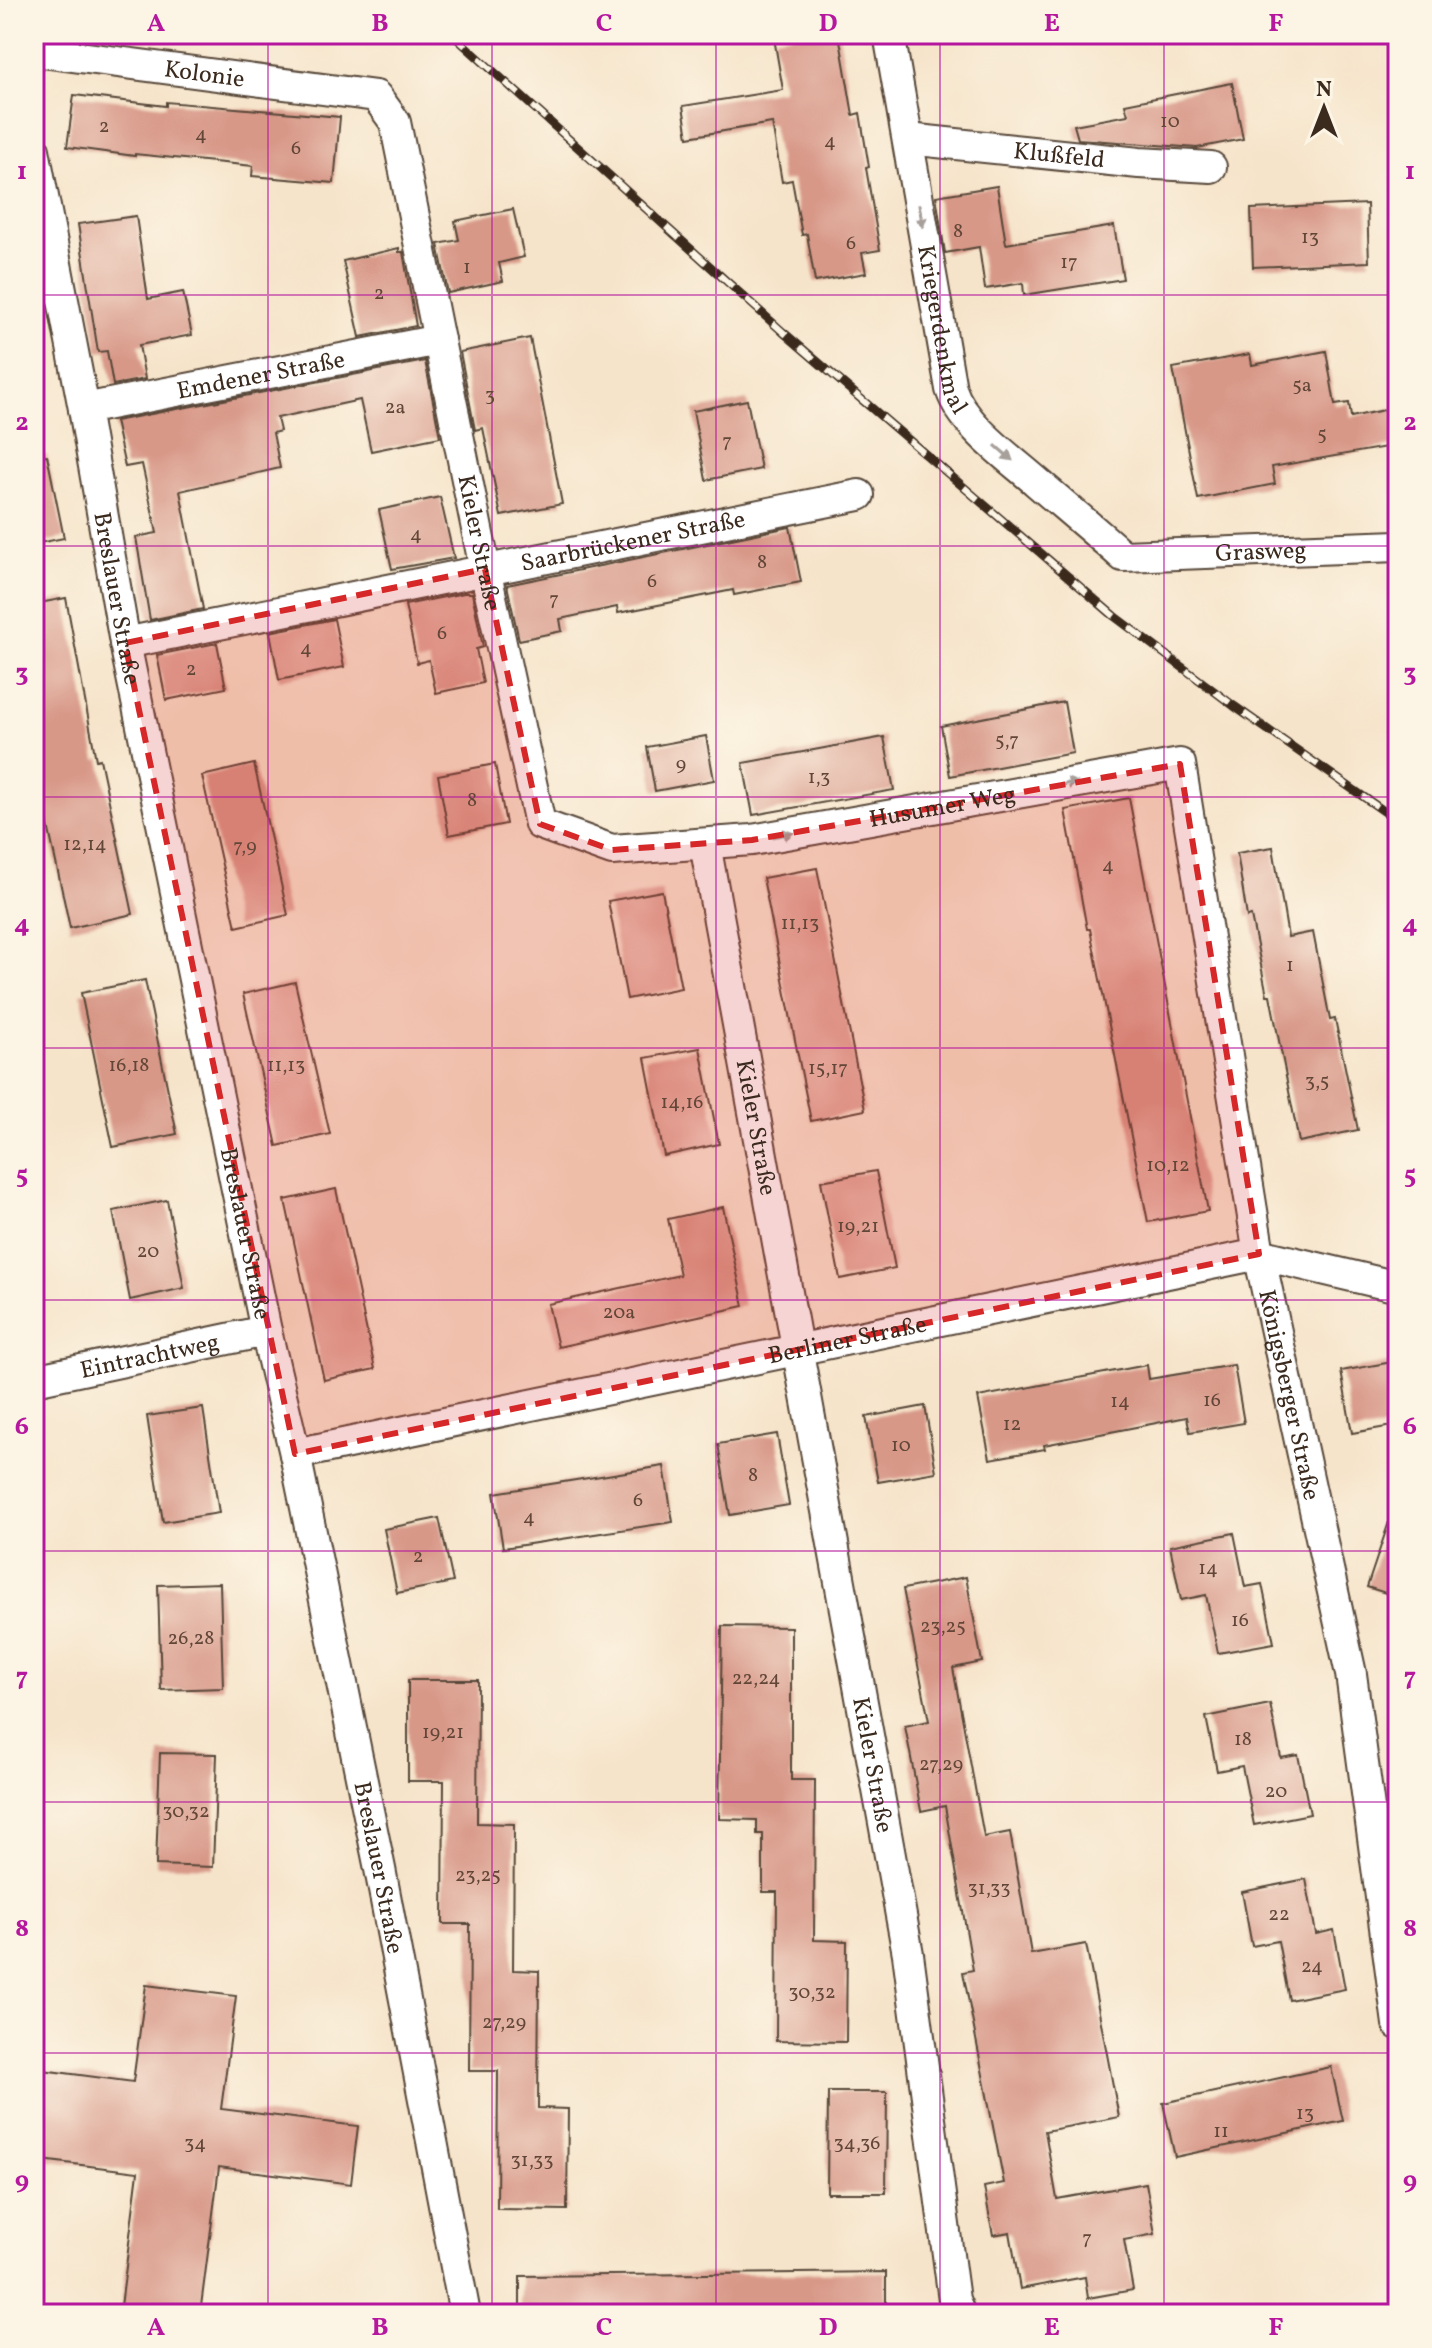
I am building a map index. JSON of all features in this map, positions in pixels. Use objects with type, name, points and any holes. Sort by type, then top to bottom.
[{"type":"street","name":"Kriegerdenkmal","points":[[889,34],[947,372],[955,401],[992,443],[1123,556]]},
{"type":"street","name":"Kolonie","points":[[34,51],[376,96]]},
{"type":"street","name":"Kieler Straße","points":[[376,96],[395,122],[540,824],[612,850],[705,844],[908,1954],[954,2300],[960,2314]]},
{"type":"street","name":"Klußfeld","points":[[908,139],[1139,163],[1211,167]]},
{"type":"street","name":"Breslauer Straße","points":[[34,150],[125,643],[380,1869],[465,2314]]},
{"type":"street","name":"Emdener Straße","points":[[84,409],[439,340]]},
{"type":"street","name":"Saarbrückener Straße","points":[[125,643],[859,495]]},
{"type":"street","name":"Grasweg","points":[[1123,556],[1398,546]]},
{"type":"street","name":"Husumer Weg","points":[[705,844],[752,840],[1180,764]]},
{"type":"street","name":"Königsberger Straße","points":[[1180,764],[1259,1254],[1351,1674],[1398,2024]]},
{"type":"street","name":"Berliner Straße","points":[[295,1454],[1259,1254],[1398,1287]]},
{"type":"street","name":"Eintrachtweg","points":[[34,1380],[266,1331]]},
{"type":"highlighted area","points":[[485,569],[540,824],[612,850],[752,840],[1180,764],[1259,1254],[295,1454],[125,643]]},
{"type":"building","points":[[797,34],[839,34],[853,115],[860,113],[880,250],[862,253],[866,273],[815,282],[807,234],[802,235],[792,180],[782,182],[772,123],[688,137],[683,106],[783,90],[774,38]]},
{"type":"building","points":[[1232,83],[1243,139],[1197,148],[1078,139],[1074,125],[1128,115],[1125,104]]},
{"type":"building","points":[[74,95],[166,106],[166,102],[340,117],[334,183],[252,176],[253,166],[67,147]]},
{"type":"building","points":[[997,186],[1006,244],[1114,226],[1123,279],[1024,295],[1023,283],[985,289],[979,247],[945,253],[936,196]]},
{"type":"building","points":[[1367,204],[1369,262],[1253,267],[1251,209]]},
{"type":"building","points":[[513,209],[524,257],[499,263],[503,281],[448,293],[438,244],[459,240],[455,221]]},
{"type":"building","points":[[136,216],[148,299],[183,292],[192,335],[139,345],[145,379],[113,385],[107,351],[98,352],[78,224]]},
{"type":"building","points":[[399,248],[399,252],[403,252],[416,326],[360,337],[343,261]]},
{"type":"building","points":[[530,338],[562,504],[501,516],[483,428],[475,430],[460,352]]},
{"type":"building","points":[[1326,351],[1335,405],[1349,403],[1351,417],[1398,407],[1398,445],[1272,467],[1275,484],[1198,499],[1173,368],[1250,354],[1252,365]]},
{"type":"building","points":[[425,361],[440,437],[371,451],[360,400],[277,418],[280,431],[273,433],[280,468],[180,491],[203,609],[150,620],[136,537],[157,533],[142,464],[125,467],[115,421]]},
{"type":"building","points":[[747,400],[761,469],[706,480],[693,411]]},
{"type":"building","points":[[47,455],[64,538],[34,544],[34,456]]},
{"type":"building","points":[[440,497],[454,558],[392,569],[379,510]]},
{"type":"building","points":[[790,527],[801,582],[734,595],[733,590],[618,613],[617,607],[560,619],[562,631],[519,640],[507,585]]},
{"type":"building","points":[[472,593],[483,647],[476,649],[483,683],[436,693],[429,660],[417,663],[405,605]]},
{"type":"building","points":[[66,598],[96,760],[100,759],[133,914],[70,928],[34,760],[34,604]]},
{"type":"building","points":[[334,619],[344,667],[279,680],[270,632]]},
{"type":"building","points":[[217,643],[226,688],[166,700],[157,655]]},
{"type":"building","points":[[1064,702],[1073,753],[950,776],[941,726]]},
{"type":"building","points":[[706,736],[714,780],[655,791],[647,747]]},
{"type":"building","points":[[884,737],[894,790],[753,815],[743,763]]},
{"type":"building","points":[[254,764],[288,915],[236,927],[202,776]]},
{"type":"building","points":[[495,764],[506,824],[449,835],[438,775]]},
{"type":"building","points":[[1129,798],[1208,1211],[1148,1222],[1065,810]]},
{"type":"building","points":[[1273,847],[1288,937],[1313,932],[1330,1020],[1335,1019],[1358,1130],[1299,1142],[1270,995],[1267,995],[1251,916],[1247,917],[1237,853]]},
{"type":"building","points":[[817,868],[865,1110],[811,1121],[763,878]]},
{"type":"building","points":[[662,891],[681,988],[627,999],[608,901]]},
{"type":"building","points":[[145,980],[177,1134],[113,1147],[81,993]]},
{"type":"building","points":[[295,982],[330,1134],[277,1146],[243,994]]},
{"type":"building","points":[[700,1048],[719,1144],[664,1156],[645,1058]]},
{"type":"building","points":[[876,1171],[895,1268],[840,1279],[821,1181]]},
{"type":"building","points":[[336,1189],[375,1369],[324,1380],[285,1200]]},
{"type":"building","points":[[167,1200],[184,1288],[130,1300],[113,1211]]},
{"type":"building","points":[[723,1207],[744,1306],[558,1347],[548,1304],[680,1275],[668,1219]]},
{"type":"building","points":[[1398,1361],[1398,1425],[1352,1433],[1341,1371]]},
{"type":"building","points":[[1147,1365],[1149,1379],[1234,1365],[1244,1423],[1190,1432],[1187,1417],[1044,1445],[1045,1449],[990,1459],[978,1397]]},
{"type":"building","points":[[925,1406],[936,1472],[878,1482],[866,1417]]},
{"type":"building","points":[[203,1408],[219,1513],[163,1522],[147,1416]]},
{"type":"building","points":[[777,1434],[789,1505],[730,1515],[718,1444]]},
{"type":"building","points":[[664,1466],[673,1522],[503,1548],[494,1493]]},
{"type":"building","points":[[1393,1510],[1398,1511],[1398,1597],[1367,1587]]},
{"type":"building","points":[[439,1518],[453,1582],[397,1593],[384,1529]]},
{"type":"building","points":[[1234,1533],[1245,1587],[1262,1584],[1274,1643],[1218,1653],[1206,1595],[1181,1600],[1170,1546]]},
{"type":"building","points":[[966,1577],[982,1662],[953,1668],[984,1837],[1010,1832],[1031,1954],[1086,1944],[1119,2117],[1045,2131],[1057,2199],[1146,2183],[1155,2234],[1124,2240],[1133,2290],[1088,2298],[1085,2277],[1020,2289],[1010,2232],[993,2235],[984,2187],[1004,2183],[963,1972],[973,1970],[945,1806],[921,1811],[905,1726],[929,1721],[903,1589]]},
{"type":"building","points":[[220,1583],[223,1688],[161,1690],[158,1585]]},
{"type":"building","points":[[722,1626],[791,1627],[791,1780],[815,1780],[814,1940],[847,1941],[846,2042],[776,2041],[777,1892],[763,1892],[763,1834],[757,1834],[757,1820],[719,1819]]},
{"type":"building","points":[[408,1680],[478,1680],[477,1823],[514,1824],[513,1970],[539,1971],[538,2108],[568,2109],[567,2210],[497,2209],[498,2071],[469,2071],[470,1924],[443,1924],[444,1781],[408,1781]]},
{"type":"building","points":[[1270,1704],[1281,1758],[1298,1755],[1310,1814],[1254,1825],[1242,1766],[1217,1771],[1206,1717]]},
{"type":"building","points":[[160,1753],[217,1754],[213,1867],[156,1865]]},
{"type":"building","points":[[1306,1879],[1316,1934],[1334,1930],[1345,1989],[1289,2000],[1278,1941],[1252,1946],[1242,1892]]},
{"type":"building","points":[[146,1985],[236,1996],[221,2109],[358,2126],[351,2184],[219,2167],[200,2314],[120,2314],[138,2172],[34,2159],[34,2069],[133,2082]]},
{"type":"building","points":[[1331,2067],[1343,2121],[1175,2157],[1163,2103]]},
{"type":"building","points":[[828,2092],[887,2092],[886,2193],[827,2193]]},
{"type":"building","points":[[886,2272],[886,2314],[520,2314],[520,2276]]},
{"type":"railway","points":[[452,34],[783,332],[1114,616],[1234,706],[1398,821]]}]
